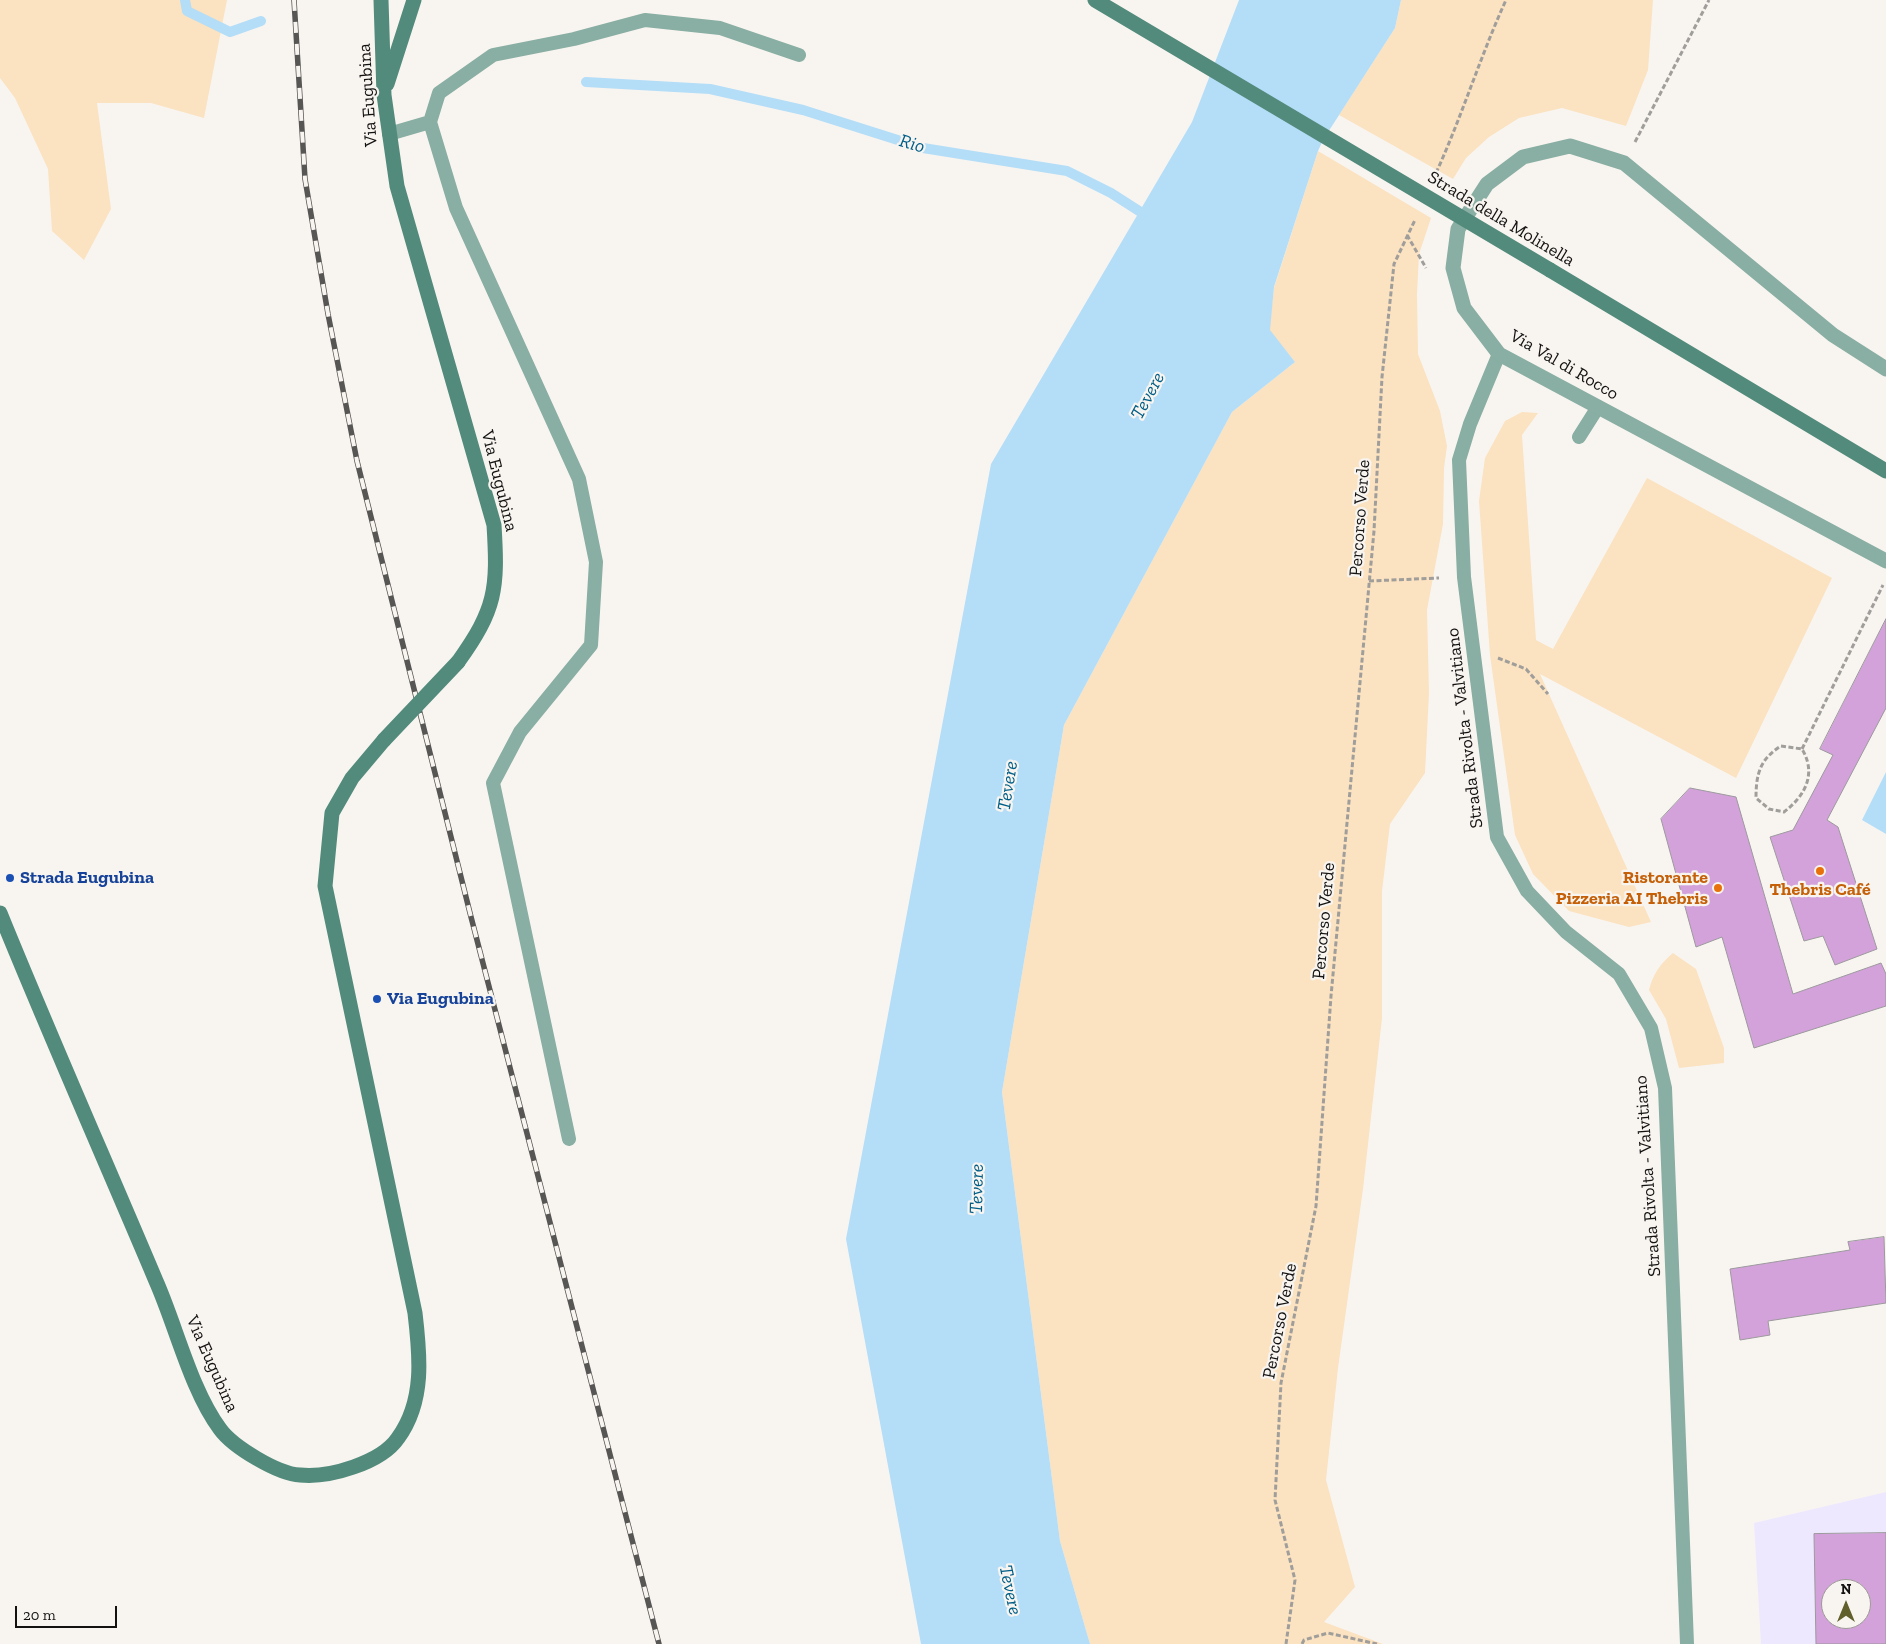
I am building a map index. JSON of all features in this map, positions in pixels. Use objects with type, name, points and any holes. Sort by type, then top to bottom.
[{"type":"street","name":"Via Eugubina","points":[[0,913],[160,1290],[199,1390],[220,1430],[241,1447],[268,1464],[299,1475],[324,1474],[349,1468],[373,1458],[398,1440],[412,1411],[419,1387],[419,1349],[415,1312],[325,886],[332,813],[352,778],[384,740],[458,662],[476,638],[492,601],[496,578],[494,525],[396,186],[384,95],[382,0]]},
{"type":"street","points":[[384,95],[414,0]]},
{"type":"street","name":"Strada della Molinella","points":[[1095,0],[1886,471]]},
{"type":"street","name":"Via Val di Rocco","points":[[1886,369],[1833,335],[1624,163],[1570,146],[1523,157],[1487,184],[1458,229],[1453,268],[1464,308],[1499,354],[1886,561]]},
{"type":"lane","points":[[568,1139],[493,783],[520,732],[590,645],[596,562],[579,479],[456,208],[430,122],[439,93],[493,55],[574,39],[644,20],[720,28],[799,55]]},
{"type":"lane","points":[[389,134],[430,122]]},
{"type":"lane","name":"Strada Rivolta - Valvitiano","points":[[1499,354],[1470,424],[1459,460],[1464,577],[1497,837],[1527,891],[1566,932],[1619,974],[1651,1028],[1666,1088],[1687,1644]]},
{"type":"lane","points":[[1579,437],[1598,407]]},
{"type":"path","points":[[1435,175],[1459,123],[1487,43],[1506,0]]},
{"type":"path","points":[[1624,163],[1709,0]]},
{"type":"path","name":"Percorso Verde","points":[[1286,1644],[1295,1580],[1275,1500],[1281,1383],[1316,1206],[1330,996],[1369,581],[1382,376],[1394,264],[1416,218]]},
{"type":"path","points":[[1407,235],[1426,268]]},
{"type":"path","points":[[1369,581],[1464,577]]},
{"type":"path","points":[[1802,749],[1886,580]]},
{"type":"path","points":[[1474,648],[1526,669],[1548,694]]},
{"type":"path","points":[[1781,746],[1802,749],[1808,760],[1808,780],[1798,801],[1784,812],[1769,809],[1756,798],[1756,778],[1768,754],[1781,746]]},
{"type":"path","points":[[1302,1644],[1304,1640],[1328,1633],[1377,1644]]},
{"type":"shaded area","points":[[0,0],[227,0],[204,118],[151,103],[97,103],[111,209],[84,260],[52,231],[48,169],[15,98],[0,78]]},
{"type":"shaded area","points":[[1401,0],[1653,0],[1648,70],[1626,126],[1562,108],[1519,118],[1489,137],[1466,158],[1453,179],[1339,115],[1395,28]]},
{"type":"shaded area","points":[[1318,151],[1431,218],[1419,254],[1417,294],[1418,354],[1440,411],[1447,446],[1444,468],[1443,524],[1427,610],[1429,693],[1425,773],[1390,824],[1382,891],[1382,1018],[1363,1189],[1338,1368],[1326,1480],[1355,1587],[1324,1622],[1383,1644],[1090,1644],[1060,1541],[1002,1092],[1064,725],[1232,412],[1295,362],[1269,330],[1274,288]]},
{"type":"shaded area","points":[[1522,412],[1538,413],[1522,435],[1536,640],[1553,649],[1647,478],[1832,578],[1736,778],[1540,674],[1651,922],[1629,927],[1569,911],[1533,874],[1515,835],[1490,655],[1479,501],[1485,458],[1505,421]]},
{"type":"shaded area","points":[[1673,953],[1696,969],[1724,1048],[1724,1063],[1679,1068],[1666,1019],[1649,990],[1658,970]]},
{"type":"shaded area","points":[[1886,1492],[1886,1644],[1761,1644],[1754,1523]]},
{"type":"water","name":"Tevere","points":[[1239,0],[1401,0],[1395,28],[1323,140],[1318,151],[1274,287],[1270,330],[1295,362],[1232,412],[1064,725],[1002,1092],[1060,1541],[1090,1644],[921,1644],[846,1239],[991,464],[1192,122]]},
{"type":"water","points":[[1886,772],[1886,834],[1862,820]]},
{"type":"building","points":[[1886,619],[1886,708],[1827,820],[1838,827],[1877,949],[1835,965],[1823,936],[1804,941],[1770,837],[1793,830],[1833,755],[1820,749]]},
{"type":"building","points":[[1690,788],[1736,797],[1793,994],[1881,963],[1886,974],[1886,1006],[1754,1048],[1722,937],[1696,947],[1661,819]]},
{"type":"building","points":[[1884,1237],[1886,1303],[1768,1321],[1770,1335],[1740,1340],[1730,1269],[1850,1250],[1848,1242]]},
{"type":"building","points":[[1886,1533],[1886,1644],[1816,1644],[1814,1534]]},
{"type":"waterway","name":"Rio","points":[[185,0],[187,11],[230,32],[261,21]]},
{"type":"waterway","name":"Rio","points":[[586,82],[710,89],[803,110],[923,148],[1067,171],[1111,193],[1150,218]]},
{"type":"railway","points":[[294,0],[305,179],[328,314],[357,461],[470,913],[659,1644]]},
{"type":"place","name":"Thebris Café","points":[[1820,871]]},
{"type":"place","name":"Strada Eugubina","points":[[10,878]]},
{"type":"place","name":"Ristorante Pizzeria AI Thebris","points":[[1718,888]]},
{"type":"place","name":"Via Eugubina","points":[[377,999]]}]
